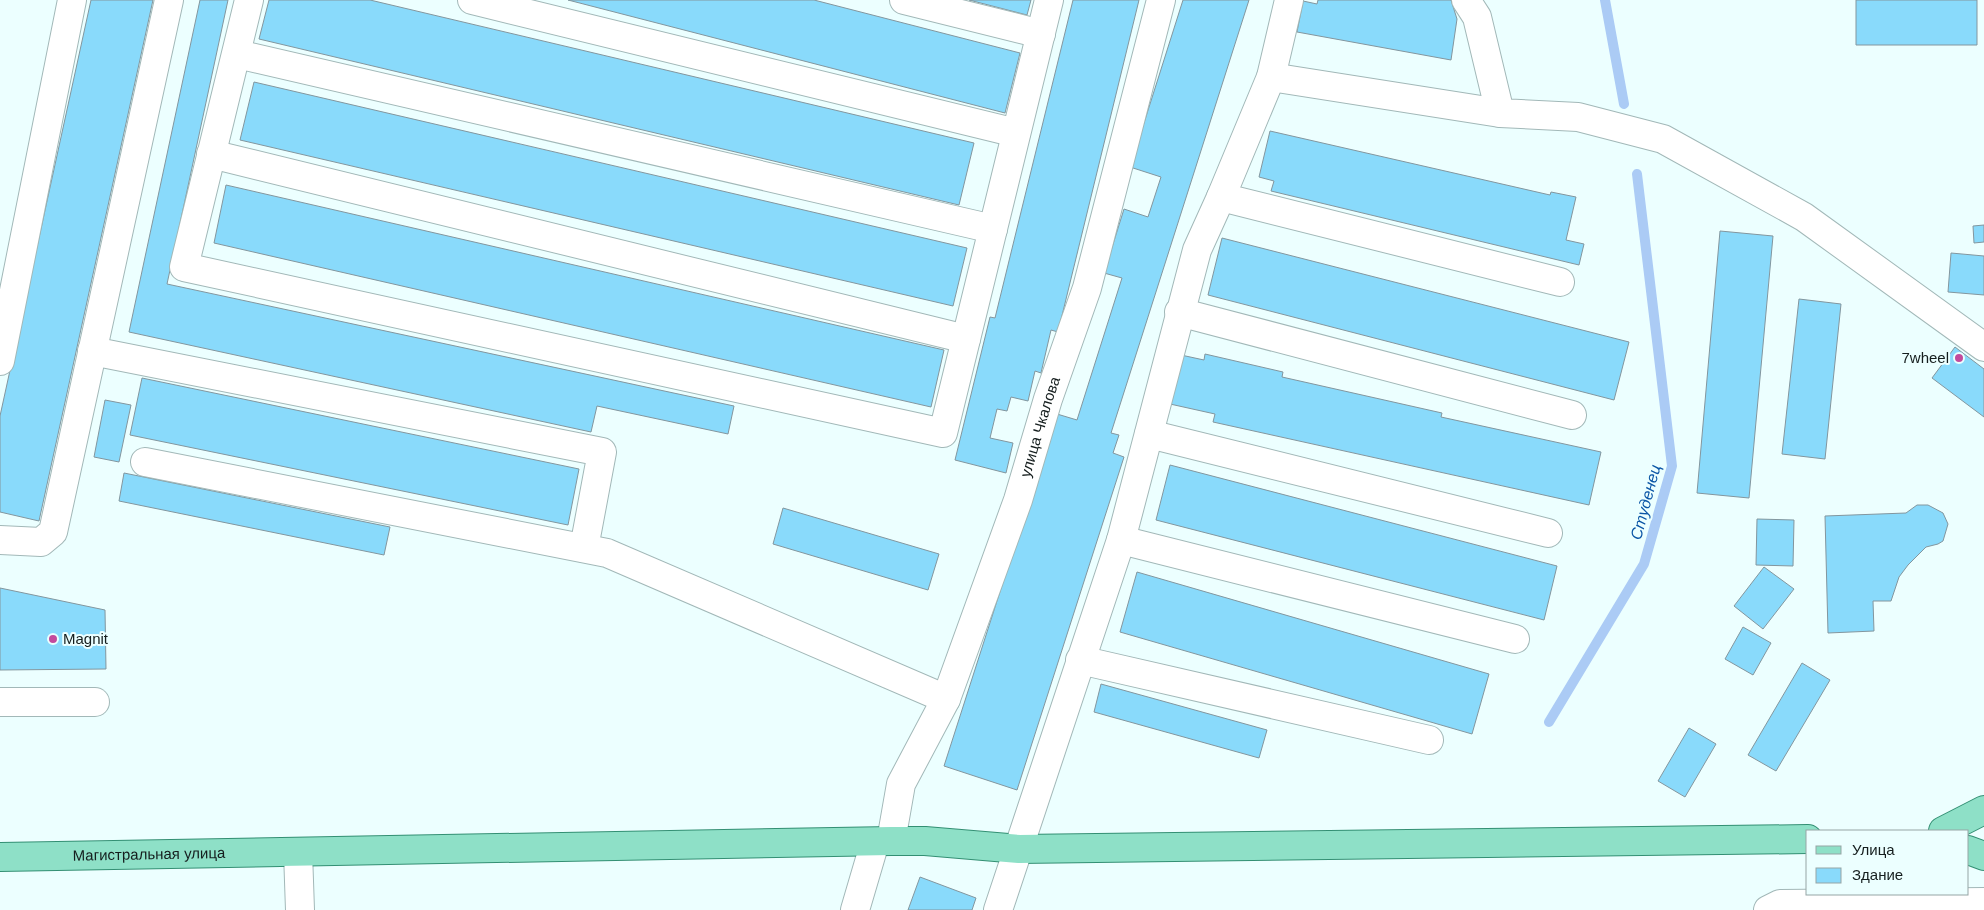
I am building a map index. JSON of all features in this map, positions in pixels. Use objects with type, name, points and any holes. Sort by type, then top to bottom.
[{"type":"main road","points":[[1945,830],[1984,810]]},
{"type":"main road","name":"Магистральная улица","points":[[0,857],[925,841],[1019,849],[1806,839]]},
{"type":"main road","points":[[1969,850],[1984,856]]},
{"type":"street","points":[[0,361],[72,0]]},
{"type":"street","points":[[0,540],[41,542],[53,532],[169,0]]},
{"type":"street","points":[[249,0],[184,267],[942,434],[1049,0]]},
{"type":"street","points":[[472,0],[1016,133]]},
{"type":"street","points":[[904,0],[1040,34]]},
{"type":"street","name":"улица Чкалова","points":[[855,910],[883,842],[901,784],[946,699],[1018,500],[1048,399],[1087,288],[1161,0]]},
{"type":"street","points":[[998,910],[1080,660],[1122,540],[1196,250],[1221,197],[1271,77],[1289,0]]},
{"type":"street","points":[[1466,0],[1477,17],[1500,113]]},
{"type":"street","points":[[237,54],[993,229]]},
{"type":"street","points":[[1271,77],[1500,113],[1578,117],[1664,139],[1804,217],[1984,347]]},
{"type":"street","points":[[211,154],[966,339]]},
{"type":"street","points":[[1221,197],[1560,282]]},
{"type":"street","points":[[1179,312],[1572,415]]},
{"type":"street","points":[[92,351],[602,452],[584,548]]},
{"type":"street","points":[[1149,434],[1548,533]]},
{"type":"street","points":[[145,462],[607,553],[946,699]]},
{"type":"street","points":[[1122,540],[1515,639]]},
{"type":"street","points":[[1080,660],[1429,740]]},
{"type":"street","points":[[0,702],[95,702]]},
{"type":"street","points":[[298,852],[300,910]]},
{"type":"street","points":[[1768,910],[1780,904],[1984,902]]},
{"type":"building","points":[[91,0],[153,0],[39,521],[0,512],[0,416]]},
{"type":"building","points":[[200,0],[228,0],[167,284],[734,406],[728,434],[597,406],[591,432],[129,332]]},
{"type":"building","points":[[269,0],[370,0],[974,143],[959,205],[259,39]]},
{"type":"building","points":[[568,0],[814,0],[1020,53],[1005,113]]},
{"type":"building","points":[[969,0],[1031,0],[1027,15]]},
{"type":"building","points":[[1073,0],[1139,0],[1058,332],[1051,330],[1041,373],[1035,371],[1028,401],[1011,397],[1007,411],[997,409],[990,438],[1013,443],[1006,473],[955,460],[990,317],[995,318]]},
{"type":"building","points":[[1183,0],[1249,0],[1111,433],[1119,435],[1113,453],[1124,457],[1017,790],[944,766],[1057,414],[1077,420],[1122,278],[1104,273],[1124,209],[1148,217],[1161,177],[1130,167]]},
{"type":"building","points":[[1318,0],[1451,0],[1457,19],[1451,60],[1297,32],[1303,1],[1317,4]]},
{"type":"building","points":[[1856,0],[1977,0],[1977,45],[1856,45]]},
{"type":"building","points":[[254,82],[967,248],[953,306],[240,140]]},
{"type":"building","points":[[1270,131],[1550,195],[1551,192],[1576,197],[1566,240],[1584,244],[1579,265],[1271,191],[1274,181],[1259,177]]},
{"type":"building","points":[[226,185],[944,350],[931,407],[214,243]]},
{"type":"building","points":[[1984,225],[1984,242],[1974,243],[1973,226]]},
{"type":"building","points":[[1720,231],[1773,236],[1749,498],[1697,493]]},
{"type":"building","points":[[1222,238],[1629,342],[1614,400],[1208,295]]},
{"type":"building","points":[[1951,253],[1984,256],[1984,295],[1948,292]]},
{"type":"building","points":[[1799,299],[1841,304],[1825,459],[1782,454]]},
{"type":"building","points":[[1955,347],[1984,369],[1984,417],[1932,378]]},
{"type":"building","points":[[1205,354],[1283,372],[1282,377],[1442,413],[1441,417],[1601,452],[1589,505],[1213,422],[1215,414],[1170,404],[1181,355],[1204,360]]},
{"type":"building","points":[[142,378],[579,469],[568,525],[130,435]]},
{"type":"building","points":[[105,400],[131,405],[119,462],[94,457]]},
{"type":"building","points":[[1170,465],[1557,566],[1544,620],[1156,520]]},
{"type":"building","points":[[124,473],[390,527],[384,555],[119,501]]},
{"type":"building","points":[[1917,505],[1928,505],[1943,513],[1948,524],[1943,541],[1926,547],[1908,565],[1899,577],[1891,601],[1873,601],[1874,631],[1828,633],[1825,516],[1906,513]]},
{"type":"building","points":[[783,508],[939,554],[928,590],[773,544]]},
{"type":"building","points":[[1757,519],[1794,520],[1793,566],[1756,565]]},
{"type":"building","points":[[1764,567],[1794,589],[1763,629],[1734,606]]},
{"type":"building","points":[[1137,572],[1489,674],[1472,734],[1120,632]]},
{"type":"building","name":"Magnit","points":[[0,588],[105,610],[106,669],[0,670]]},
{"type":"building","points":[[1743,627],[1771,643],[1753,675],[1725,659]]},
{"type":"building","points":[[1802,663],[1830,680],[1776,771],[1748,755]]},
{"type":"building","points":[[1101,684],[1267,730],[1259,758],[1094,712]]},
{"type":"building","points":[[1689,728],[1716,744],[1685,797],[1658,781]]},
{"type":"building","points":[[920,877],[976,898],[972,910],[908,910]]},
{"type":"waterway","name":"Студенец","points":[[1605,0],[1624,104]]},
{"type":"waterway","name":"Студенец","points":[[1549,722],[1644,564],[1672,466],[1637,174]]},
{"type":"place","name":"7wheel","points":[[1959,358]]},
{"type":"place","name":"Magnit","points":[[53,639]]}]
